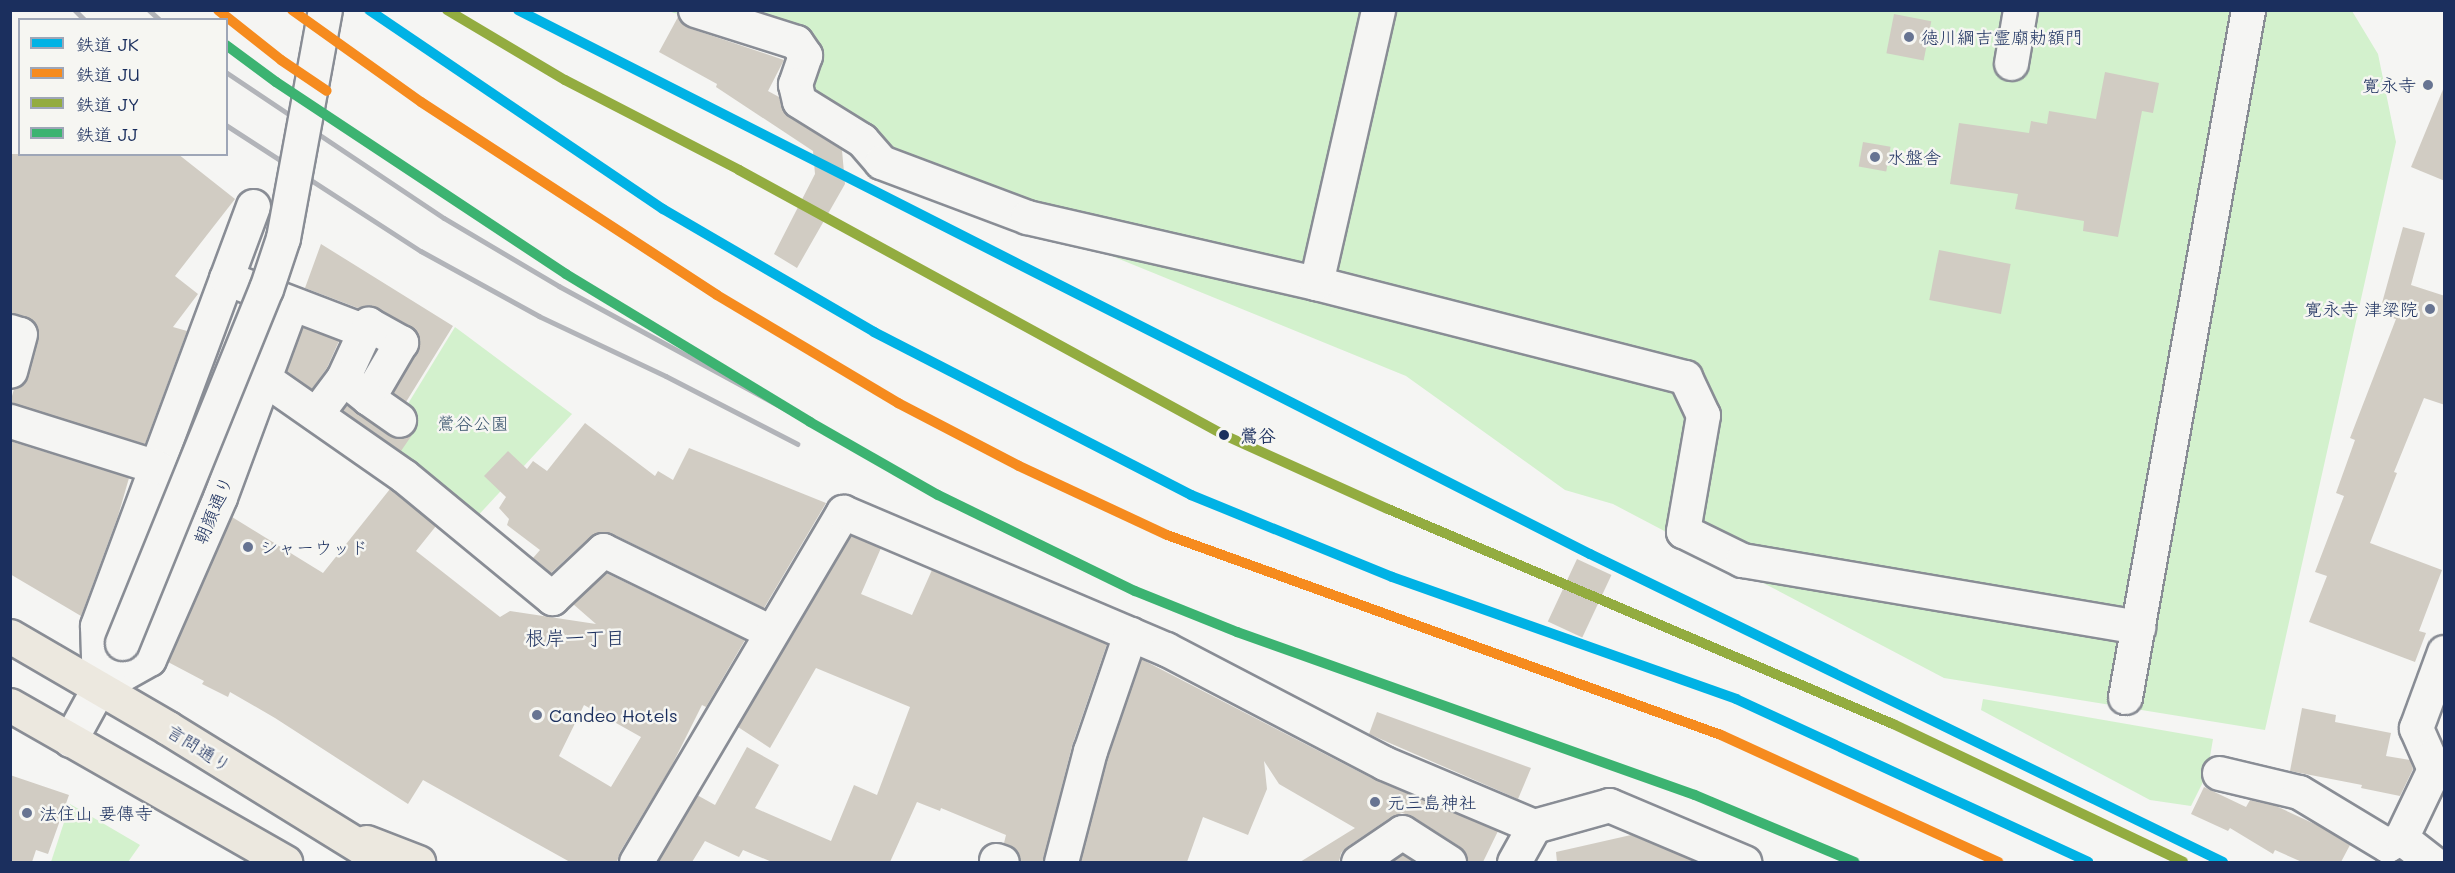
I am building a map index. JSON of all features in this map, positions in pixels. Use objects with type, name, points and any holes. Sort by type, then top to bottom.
[{"type":"main road","name":"言問通り","points":[[10,636],[99,687],[385,862]]},
{"type":"main road","points":[[10,705],[275,860]]},
{"type":"main road","points":[[328,827],[418,862]]},
{"type":"street","points":[[70,740],[122,643],[266,289],[283,238],[325,10]]},
{"type":"street","points":[[695,10],[796,42],[805,55],[795,84],[798,101],[862,140],[881,162],[1027,217],[1316,283],[1685,377],[1703,415],[1683,531],[1742,560],[2138,627]]},
{"type":"street","points":[[1316,283],[1378,10]]},
{"type":"street","points":[[2011,63],[2020,10]]},
{"type":"street","points":[[2125,697],[2248,10]]},
{"type":"street","points":[[99,687],[97,626],[226,278],[250,204]]},
{"type":"street","points":[[226,278],[291,305],[365,331]]},
{"type":"street","name":"朝顔通り","points":[[99,687],[148,659],[220,497],[266,379],[291,305]]},
{"type":"street","points":[[315,414],[342,378],[368,324],[401,342],[368,398]]},
{"type":"street","points":[[10,332],[20,334],[10,371]]},
{"type":"street","points":[[342,378],[399,420]]},
{"type":"street","points":[[266,379],[404,476],[552,598],[603,550],[771,632]]},
{"type":"street","points":[[10,421],[157,467]]},
{"type":"street","points":[[636,862],[843,512],[1166,649],[1384,763],[1534,826],[1609,805],[1744,862]]},
{"type":"street","points":[[1061,862],[1090,751],[1130,634]]},
{"type":"street","points":[[2219,772],[2299,792],[2387,845],[2401,838],[2434,769],[2416,728],[2445,652]]},
{"type":"street","points":[[1514,862],[1534,826]]},
{"type":"street","points":[[1358,862],[1402,832],[1449,862]]},
{"type":"street","points":[[2401,838],[2432,862]]},
{"type":"green space","points":[[668,11],[2352,11],[2378,54],[2396,142],[2265,730],[1944,678],[1613,504],[1565,490],[1406,376],[874,159],[784,96],[796,51]]},
{"type":"green space","name":"鶯谷公園","points":[[455,327],[572,414],[473,521],[379,451]]},
{"type":"green space","points":[[1983,699],[2213,739],[2207,774],[2191,806],[2150,800],[1981,710]]},
{"type":"green space","points":[[70,804],[140,845],[128,862],[51,862]]},
{"type":"building","name":"徳川綱吉霊廟勅額門","points":[[1894,14],[1931,21],[1924,61],[1886,53]]},
{"type":"building","points":[[678,17],[689,28],[784,60],[768,91],[779,97],[784,112],[789,117],[842,150],[845,184],[797,268],[774,254],[815,174],[813,151],[716,87],[717,84],[659,52]]},
{"type":"building","points":[[2105,72],[2159,83],[2153,113],[2142,111],[2118,237],[2083,231],[2084,221],[2015,209],[2018,194],[1950,184],[1959,123],[2029,133],[2031,121],[2047,124],[2049,111],[2096,119]]},
{"type":"building","points":[[2445,87],[2445,181],[2411,167]]},
{"type":"building","name":"水盤舎","points":[[1863,142],[1891,147],[1886,171],[1859,167]]},
{"type":"building","points":[[10,154],[18,154],[18,156],[181,156],[235,199],[175,276],[198,294],[173,327],[187,331],[145,444],[10,403],[14,389],[23,385],[28,376],[38,330],[33,321],[10,313]]},
{"type":"building","points":[[2403,227],[2425,233],[2411,285],[2445,296],[2445,405],[2424,398],[2394,472],[2397,473],[2370,543],[2442,570],[2419,631],[2426,633],[2415,662],[2309,622],[2327,576],[2315,572],[2344,496],[2336,493],[2355,440],[2350,438],[2396,319],[2379,314]]},
{"type":"building","points":[[321,244],[453,326],[406,402],[393,393],[417,351],[420,341],[417,333],[410,326],[377,308],[368,305],[358,308],[305,288]]},
{"type":"building","points":[[1939,250],[2011,264],[2001,314],[1929,300]]},
{"type":"building","points":[[303,327],[339,341],[327,368],[312,389],[287,371]]},
{"type":"building","points":[[346,405],[389,436],[398,439],[412,435],[401,451],[342,410]]},
{"type":"building","points":[[585,423],[655,476],[658,471],[673,480],[689,448],[826,503],[764,608],[611,533],[600,532],[591,536],[551,573],[533,558],[540,550],[507,525],[509,519],[499,508],[506,497],[484,476],[508,451],[527,469],[533,461],[547,471]]},
{"type":"building","points":[[10,441],[129,478],[118,516],[81,616],[10,574]]},
{"type":"building","points":[[390,489],[436,526],[416,551],[500,617],[510,611],[596,624],[573,604],[606,573],[745,640],[706,707],[702,705],[671,767],[620,852],[617,862],[570,862],[423,780],[408,804],[275,718],[230,692],[228,697],[202,684],[204,681],[168,662],[232,517],[323,573]],"holes":[[[584,705],[641,737],[611,787],[559,756]]]},
{"type":"building","points":[[851,536],[881,548],[861,594],[912,615],[932,570],[1107,644],[1072,746],[1043,862],[1020,862],[1016,850],[1004,843],[1006,835],[941,808],[940,811],[917,802],[890,862],[772,862],[743,850],[739,857],[705,841],[692,862],[657,862],[697,795],[715,805],[747,747],[779,765],[755,808],[831,841],[854,785],[877,795],[910,707],[816,668],[770,748],[738,727]]},
{"type":"building","points":[[1577,559],[1611,575],[1582,638],[1548,622]]},
{"type":"building","points":[[1141,659],[1375,780],[1498,831],[1483,862],[1468,862],[1459,846],[1412,816],[1402,813],[1391,817],[1347,847],[1341,853],[1339,862],[1300,862],[1355,828],[1279,784],[1264,761],[1267,789],[1248,835],[1203,817],[1187,862],[1080,862],[1108,756]]},
{"type":"building","points":[[2302,708],[2336,715],[2335,722],[2391,733],[2386,756],[2410,760],[2413,769],[2400,796],[2361,788],[2362,785],[2290,771]]},
{"type":"building","points":[[1377,712],[1531,768],[1518,799],[1369,734]]},
{"type":"building","points":[[10,775],[69,795],[48,854],[36,850],[32,862],[10,862]]},
{"type":"building","points":[[2204,787],[2246,807],[2250,800],[2276,806],[2319,826],[2350,845],[2341,862],[2302,862],[2275,850],[2273,854],[2230,828],[2228,831],[2191,814]]},
{"type":"building","points":[[1631,835],[1697,862],[1557,862],[1556,852]]},
{"type":"building","points":[[1402,854],[1415,862],[1391,862]]},
{"type":"railway","points":[[75,10],[83,18]]},
{"type":"railway","points":[[149,10],[158,18]]},
{"type":"railway","points":[[228,73],[444,218],[559,286],[810,422]]},
{"type":"railway","points":[[228,126],[421,251],[539,316],[666,376],[798,444]]},
{"type":"rail line","name":"JU","points":[[218,10],[281,60],[327,91]]},
{"type":"rail line","name":"JU","points":[[292,10],[421,102],[717,295],[898,403],[1019,466],[1167,535],[1721,735],[1998,862]]},
{"type":"rail line","name":"JK","points":[[369,10],[663,209],[874,332],[1191,495],[1392,577],[1736,699],[2088,862]]},
{"type":"rail line","name":"JY","points":[[447,10],[565,80],[739,170],[1224,435],[1388,509],[1893,724],[2183,862]]},
{"type":"rail line","name":"JK","points":[[518,10],[1590,554],[2223,862]]},
{"type":"rail line","name":"JJ","points":[[228,46],[276,82],[566,274],[810,422],[938,495],[1135,591],[1237,632],[1695,795],[1854,862]]},
{"type":"place","name":"徳川綱吉霊廟勅額門","points":[[1909,37]]},
{"type":"place","name":"寛永寺","points":[[2428,85]]},
{"type":"place","name":"水盤舎","points":[[1875,157]]},
{"type":"place","name":"寛永寺 津梁院","points":[[2430,309]]},
{"type":"place","name":"鶯谷","points":[[1224,435]]},
{"type":"place","name":"シャーウッド","points":[[248,547]]},
{"type":"place","name":"Candeo Hotels","points":[[537,715]]},
{"type":"place","name":"元三島神社","points":[[1375,802]]},
{"type":"place","name":"法住山 要傳寺","points":[[27,813]]},
{"type":"district","name":"根岸一丁目","points":[[575,637]]}]
